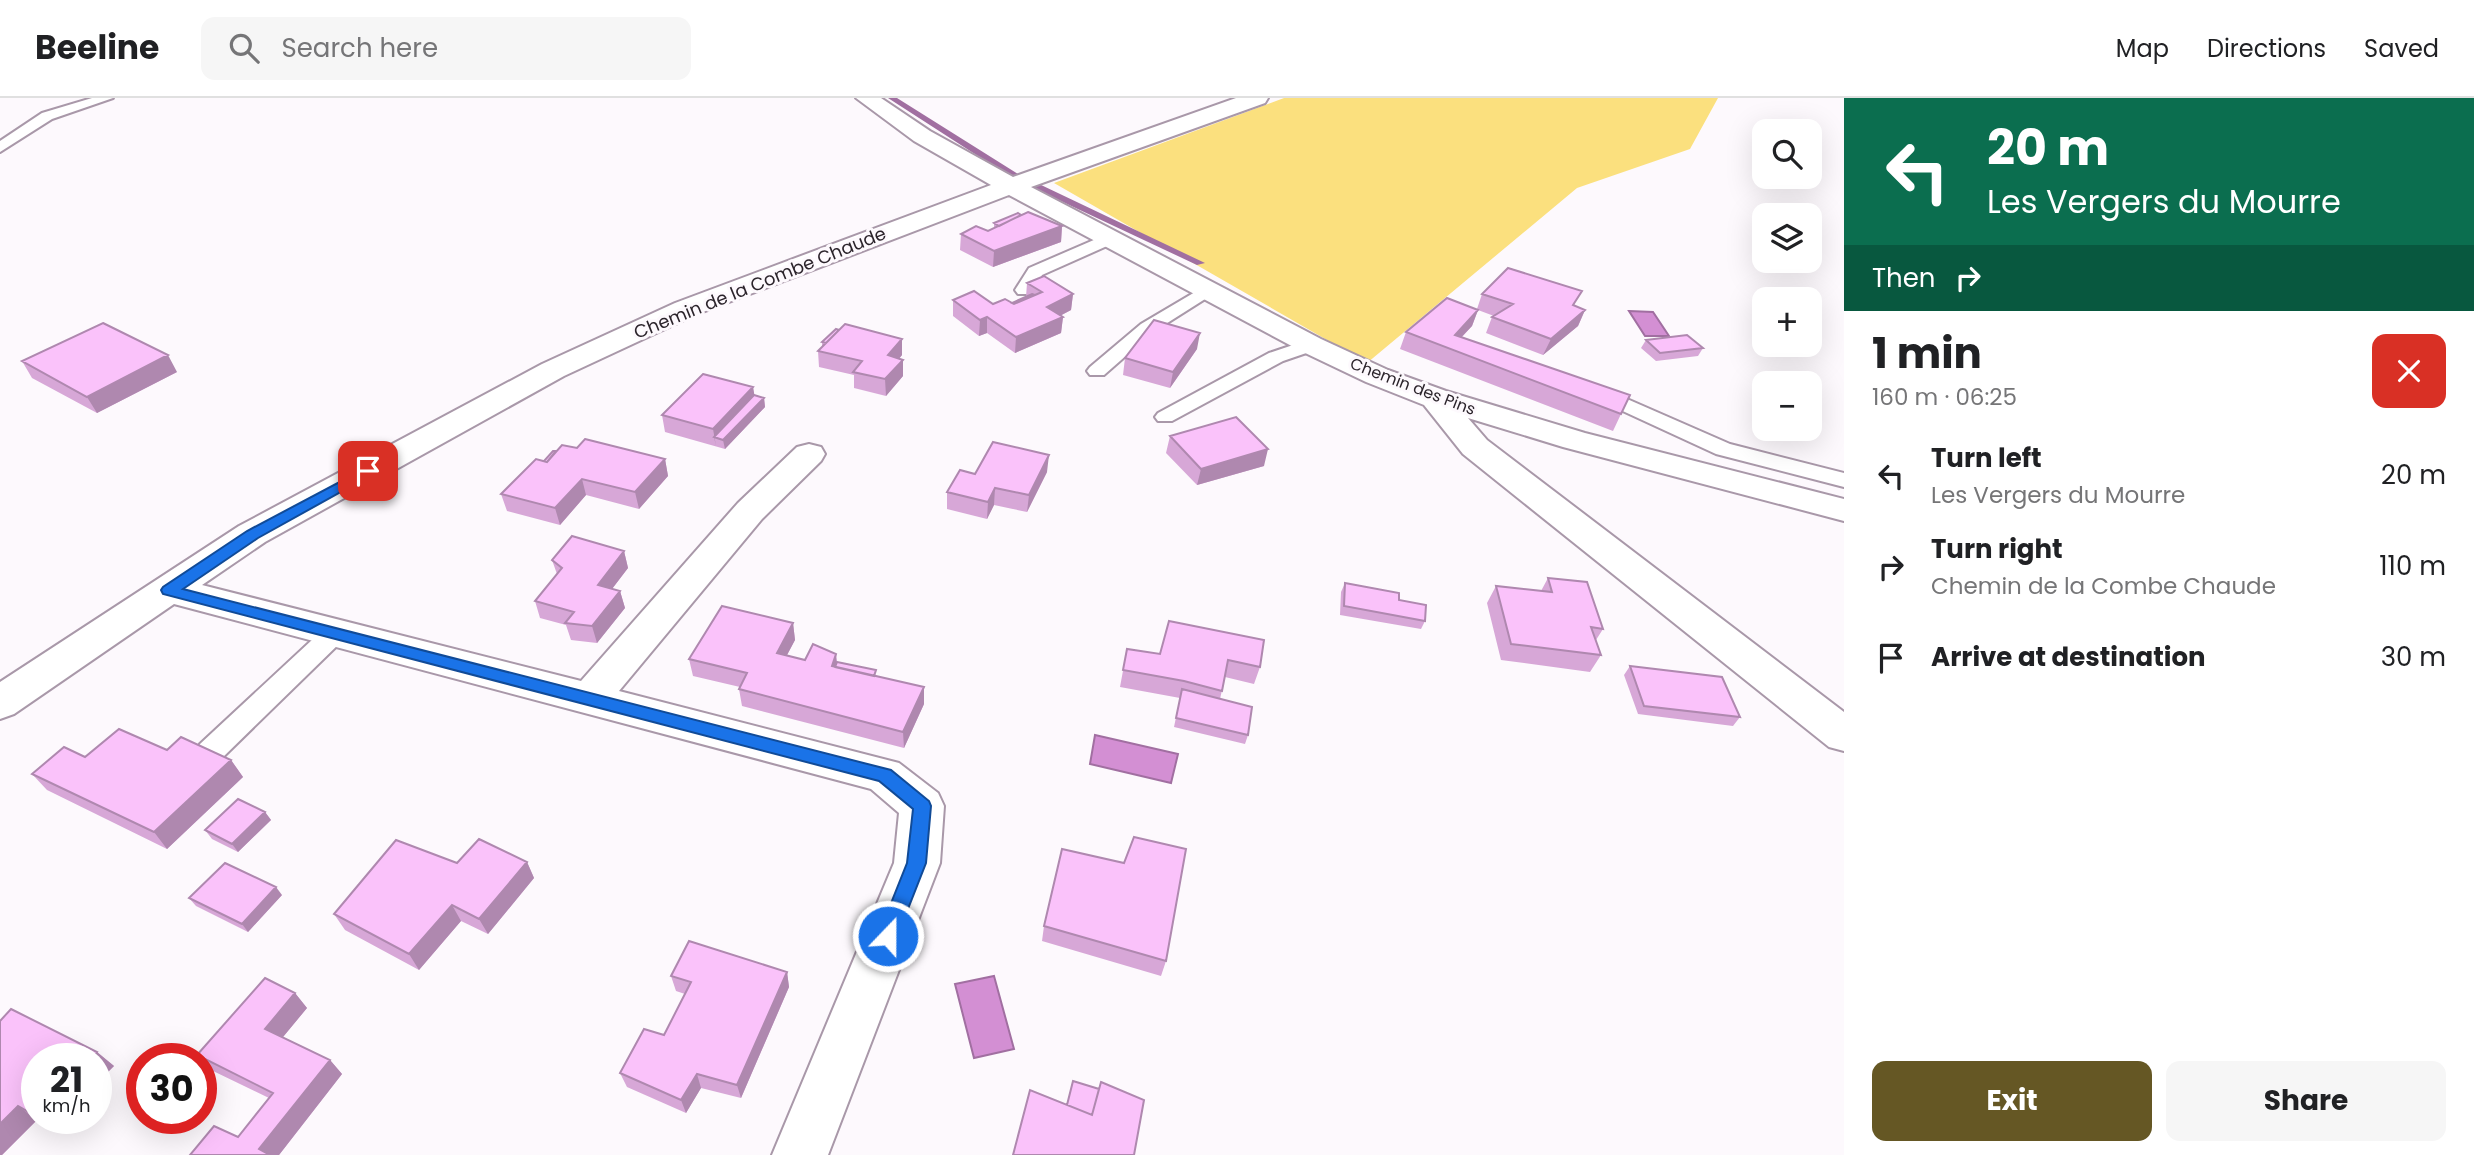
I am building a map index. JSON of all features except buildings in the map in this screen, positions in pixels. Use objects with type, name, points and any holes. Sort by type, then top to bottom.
[{"type":"street","name":"Chemin des Pins","points":[[867,98],[922,135],[1020,182],[1110,238],[1311,345],[1377,376],[1435,398],[1574,440],[1844,510]]},
{"type":"street","name":"Chemin de la Combe Chaude","points":[[0,702],[252,534],[553,370],[685,309],[1020,182],[1256,98]]},
{"type":"street","points":[[1435,398],[1475,447],[1844,735]]},
{"type":"street","points":[[589,699],[750,511],[809,454]]},
{"type":"street","points":[[169,590],[884,775],[922,806],[917,863],[800,1155]]},
{"type":"lane","points":[[0,148],[47,116],[106,98]]},
{"type":"lane","points":[[1024,290],[1035,272],[1110,238]]},
{"type":"lane","points":[[1097,371],[1147,328],[1207,290]]},
{"type":"lane","points":[[1165,417],[1276,357],[1311,345]]},
{"type":"lane","points":[[1580,386],[1723,449],[1844,480]]},
{"type":"lane","points":[[210,752],[335,633]]},
{"type":"shaded area","points":[[1284,98],[1718,98],[1690,149],[1577,188],[1367,363],[1054,183]]},
{"type":"shaded area","points":[[1629,311],[1653,312],[1669,336],[1645,336]]},
{"type":"shaded area","points":[[1095,735],[1178,754],[1171,783],[1090,764]]},
{"type":"shaded area","points":[[994,976],[1014,1049],[974,1058],[955,984]]},
{"type":"waterway","points":[[892,98],[1015,176],[1200,263]]},
{"type":"route","points":[[368,471],[252,534],[169,590],[884,775],[922,806],[917,863],[888,936]]}]
